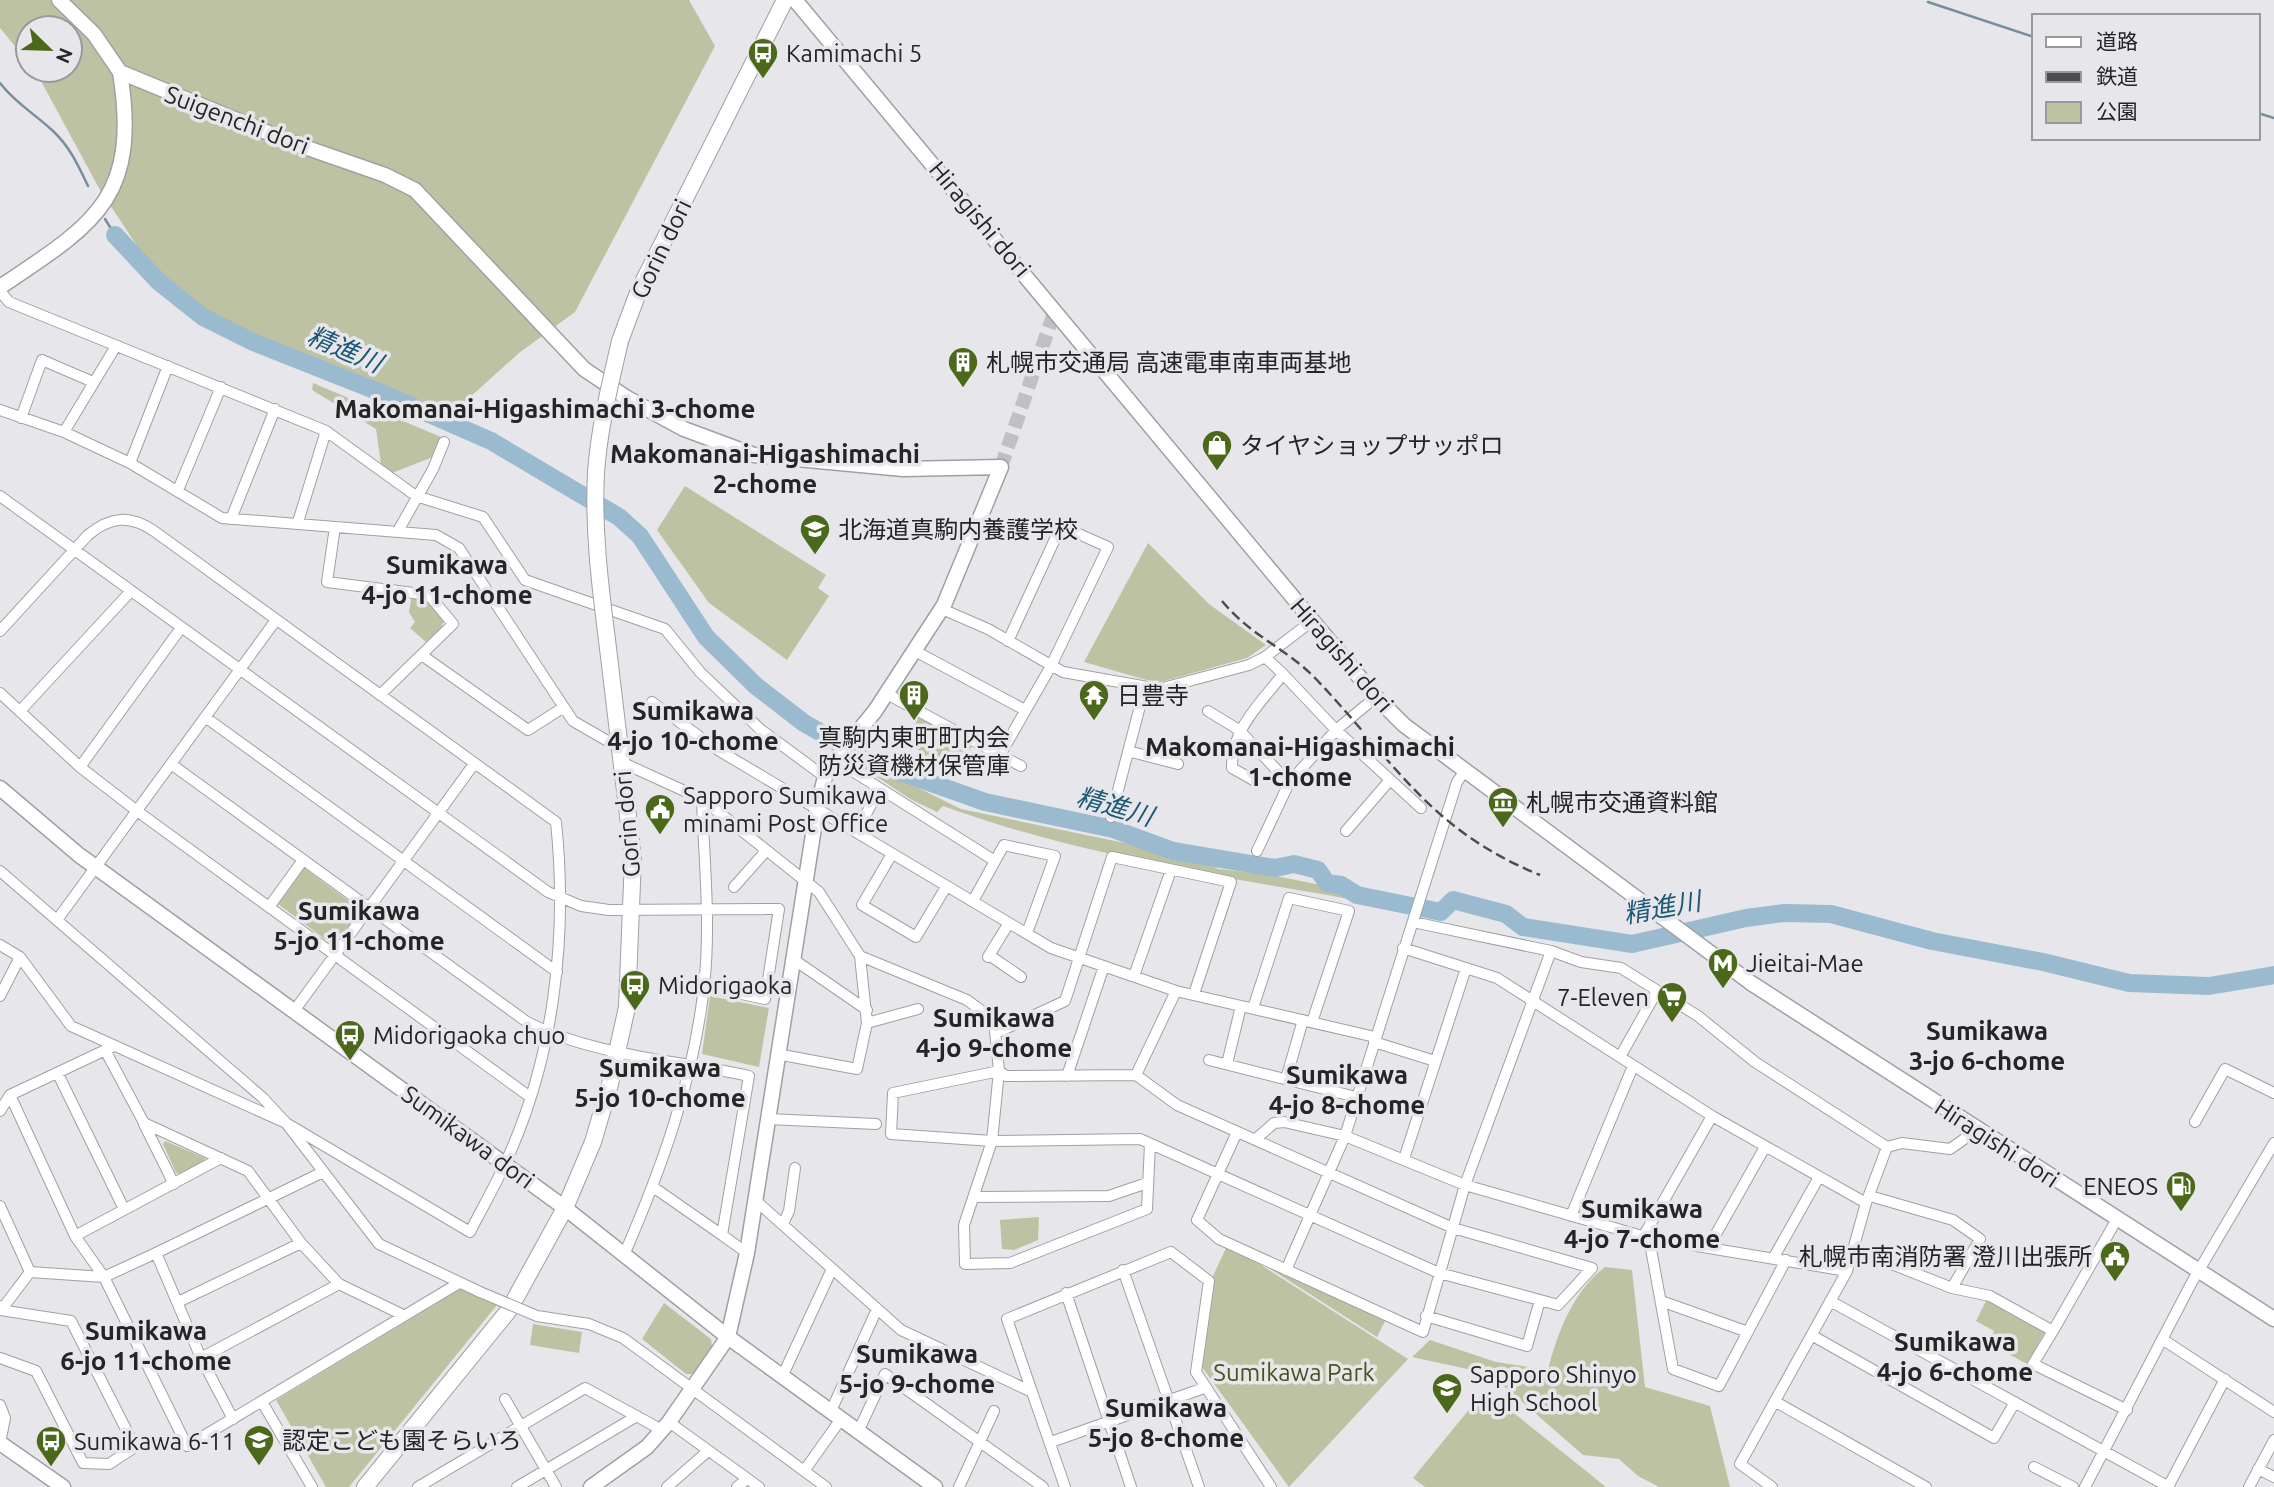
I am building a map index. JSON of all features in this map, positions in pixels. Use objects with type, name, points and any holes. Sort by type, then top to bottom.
[{"type":"main road","name":"Gorin dori","points":[[368,1486],[509,1310],[565,1208],[593,1142],[627,1007],[633,911],[633,859],[597,557],[596,472],[604,410],[621,341],[639,290],[785,0]]},
{"type":"street","points":[[59,0],[94,34],[120,72]]},
{"type":"street","name":"Hiragishi dori","points":[[795,0],[881,99],[1376,697],[1415,734],[1698,945],[1977,1130],[2199,1272],[2272,1314]]},
{"type":"street","name":"Suigenchi dori","points":[[0,289],[67,243],[108,197],[121,171],[127,115],[120,72]]},
{"type":"street","name":"Suigenchi dori","points":[[120,72],[293,143],[385,175],[415,190],[584,369],[662,419],[754,455],[903,469],[1001,467],[942,609]]},
{"type":"street","points":[[0,289],[9,302],[326,431],[416,496],[483,517],[525,580],[665,629],[700,672],[761,729],[825,777]]},
{"type":"street","points":[[64,432],[116,345]]},
{"type":"street","points":[[21,418],[42,360],[93,383]]},
{"type":"street","points":[[130,463],[168,366]]},
{"type":"street","points":[[178,490],[221,387]]},
{"type":"street","points":[[0,410],[64,432],[130,463],[222,518],[436,535],[458,548],[573,721],[620,754],[702,799],[765,852],[819,892],[860,956],[867,1023],[857,1069],[778,1054]]},
{"type":"street","points":[[231,519],[275,410]]},
{"type":"street","points":[[298,523],[326,431]]},
{"type":"street","points":[[398,531],[433,469],[444,442]]},
{"type":"street","points":[[2,501],[75,550],[534,884],[561,899],[581,906],[633,911],[779,909],[765,999],[704,986]]},
{"type":"street","points":[[0,631],[101,524],[116,518],[131,519],[155,531],[556,822],[561,899],[556,972],[548,1032],[530,1097],[505,1165],[470,1232],[286,1123],[110,1048],[71,1026],[20,957],[0,945]]},
{"type":"street","points":[[1000,755],[1051,666],[1108,547],[1061,526],[1008,641]]},
{"type":"street","points":[[335,527],[327,582],[429,595],[453,624],[380,695]]},
{"type":"street","points":[[20,711],[131,591]]},
{"type":"street","points":[[591,1487],[647,1447],[693,1390],[727,1337],[747,1253],[817,809],[825,777],[837,757],[887,694],[942,609],[1063,671],[1159,689],[1249,665],[1265,657],[1312,621]]},
{"type":"street","points":[[57,920],[275,620]]},
{"type":"street","points":[[80,767],[181,628]]},
{"type":"street","points":[[915,651],[1026,709]]},
{"type":"street","points":[[423,656],[528,730],[564,707]]},
{"type":"street","points":[[1265,657],[1336,730],[1421,808]]},
{"type":"street","points":[[1255,781],[1231,768],[1240,730],[1283,674]]},
{"type":"street","points":[[1111,817],[1145,687]]},
{"type":"street","points":[[0,693],[80,767],[137,811],[530,1097]]},
{"type":"street","points":[[887,694],[1021,765]]},
{"type":"street","points":[[1257,851],[1289,783],[1336,730],[1376,697]]},
{"type":"street","points":[[652,702],[718,750],[1051,948],[1176,991],[1308,1021],[1435,1061]]},
{"type":"street","points":[[1208,711],[1240,730],[1289,783]]},
{"type":"street","points":[[205,717],[556,972]]},
{"type":"street","points":[[1128,751],[1178,764]]},
{"type":"street","points":[[837,757],[879,790],[995,861]]},
{"type":"street","points":[[171,764],[527,1022],[548,1032],[617,1050],[749,1076],[722,1235]]},
{"type":"street","points":[[294,1011],[474,764]]},
{"type":"street","points":[[1286,1270],[1345,1136],[1457,782],[1464,772]]},
{"type":"street","points":[[1346,831],[1390,780]]},
{"type":"street","name":"Sumikawa dori","points":[[0,788],[44,828],[95,867],[565,1208],[727,1337],[836,1415],[918,1481],[935,1487]]},
{"type":"street","points":[[857,831],[879,790]]},
{"type":"street","points":[[624,1255],[653,1187],[673,1130],[704,986],[706,911],[702,799]]},
{"type":"street","points":[[973,901],[1004,845],[1055,856],[1027,933]]},
{"type":"street","points":[[734,887],[765,852]]},
{"type":"street","points":[[892,854],[862,905],[916,937],[946,887]]},
{"type":"street","points":[[996,1033],[1065,1001],[1112,857],[1231,882],[1194,994]]},
{"type":"street","points":[[269,907],[303,860]]},
{"type":"street","points":[[1133,975],[1171,870]]},
{"type":"street","points":[[0,871],[263,1098],[286,1123],[379,1244],[459,1283],[537,1316],[589,1324],[612,1332],[631,1343],[826,1487]]},
{"type":"street","points":[[1253,1008],[1289,898],[1349,911],[1286,1079]]},
{"type":"street","points":[[1414,918],[1551,951],[1581,962],[1620,968],[1699,1016],[1755,1062],[1887,1147],[1902,1143],[1950,1149],[1977,1130]]},
{"type":"street","points":[[1009,923],[989,956],[1021,977]]},
{"type":"street","points":[[1404,948],[1497,978],[1713,1116],[1819,1177],[1868,1200],[1953,1220],[1980,1239],[1952,1288]]},
{"type":"street","points":[[1237,1132],[1197,1220],[1220,1239],[1423,1332],[1465,1185],[1551,951]]},
{"type":"street","points":[[860,956],[967,1000],[994,1020],[999,1071],[992,1141],[964,1225],[965,1264],[1010,1264],[1147,1209],[1150,1144]]},
{"type":"street","points":[[0,996],[20,957]]},
{"type":"street","points":[[793,959],[867,1010]]},
{"type":"street","points":[[1067,1076],[1104,966]]},
{"type":"street","points":[[1404,1159],[1466,968]]},
{"type":"street","points":[[1136,1075],[1176,991]]},
{"type":"street","points":[[1620,1057],[1657,991]]},
{"type":"street","points":[[1227,1064],[1241,1006]]},
{"type":"street","points":[[867,1023],[918,1009]]},
{"type":"street","points":[[0,1111],[10,1095],[110,1048]]},
{"type":"street","points":[[110,1048],[174,1184]]},
{"type":"street","points":[[1209,1060],[1356,1097]]},
{"type":"street","points":[[1572,1216],[1633,1066]]},
{"type":"street","points":[[2195,1122],[2225,1069],[2274,1093]]},
{"type":"street","points":[[999,1071],[1006,1076],[1136,1075],[1177,1105],[1257,1138],[1453,1228],[1592,1268],[1558,1305],[1439,1272],[1140,1139],[992,1141],[891,1134],[893,1093],[999,1071]]},
{"type":"street","points":[[58,1074],[124,1209]]},
{"type":"street","points":[[10,1095],[75,1236],[104,1277],[187,1446],[459,1283]]},
{"type":"street","points":[[1713,1116],[1646,1238],[1673,1369],[1719,1386],[1786,1260]]},
{"type":"street","points":[[768,1119],[876,1124]]},
{"type":"street","points":[[1257,1138],[1274,1123],[1283,1122],[1345,1136],[1465,1185],[1646,1238],[1847,1271]]},
{"type":"street","points":[[144,1123],[248,1171],[302,1243],[339,1284],[403,1315]]},
{"type":"street","points":[[2085,1487],[2162,1339],[2274,1143]]},
{"type":"street","points":[[1708,1248],[1765,1147]]},
{"type":"street","points":[[1772,1487],[1755,1482],[1740,1464],[1847,1271],[1887,1147]]},
{"type":"street","points":[[75,1236],[221,1158]]},
{"type":"street","points":[[783,1224],[789,1212],[795,1168]]},
{"type":"street","points":[[30,1272],[104,1277],[323,1172]]},
{"type":"street","points":[[1774,1257],[1819,1177]]},
{"type":"street","points":[[974,1197],[1109,1196],[1147,1183]]},
{"type":"street","points":[[653,1187],[747,1253]]},
{"type":"street","points":[[755,1200],[901,1330],[1032,1392]]},
{"type":"street","points":[[0,1206],[30,1272]]},
{"type":"street","points":[[2116,1219],[2033,1364],[2127,1410]]},
{"type":"street","points":[[178,1302],[302,1243]]},
{"type":"street","points":[[1854,1249],[1952,1288],[1990,1296],[2053,1331]]},
{"type":"street","points":[[1065,1487],[1007,1319],[1171,1252],[1209,1281],[1196,1372],[1271,1487]]},
{"type":"street","points":[[156,1253],[201,1358],[233,1419]]},
{"type":"street","points":[[782,1377],[832,1269]]},
{"type":"street","points":[[1123,1270],[1199,1487]]},
{"type":"street","points":[[0,1358],[36,1371],[83,1463],[109,1464],[135,1447],[71,1321],[1,1308],[30,1272]]},
{"type":"street","points":[[201,1358],[339,1284]]},
{"type":"street","points":[[1066,1293],[1131,1487]]},
{"type":"street","points":[[1426,1316],[1527,1346],[1540,1300]]},
{"type":"street","points":[[1661,1301],[1748,1332]]},
{"type":"street","points":[[1830,1301],[2169,1487],[2225,1379]]},
{"type":"street","points":[[804,1471],[836,1415],[877,1309]]},
{"type":"street","points":[[1813,1336],[1994,1438],[2015,1402]]},
{"type":"street","points":[[2162,1339],[2274,1412]]},
{"type":"street","points":[[858,1432],[885,1374],[1043,1487]]},
{"type":"street","points":[[418,1487],[586,1388],[637,1416],[666,1426],[708,1451],[759,1487]]},
{"type":"street","points":[[1051,1442],[1204,1388]]},
{"type":"street","points":[[505,1399],[556,1487]]},
{"type":"street","points":[[261,1402],[312,1487]]},
{"type":"street","points":[[1776,1402],[1926,1487]]},
{"type":"street","points":[[0,1405],[5,1418],[0,1443],[64,1487]]},
{"type":"street","points":[[959,1487],[994,1412]]},
{"type":"street","points":[[517,1487],[637,1416]]},
{"type":"street","points":[[2249,1487],[2274,1440]]},
{"type":"street","points":[[667,1487],[708,1451]]},
{"type":"street","points":[[2034,1467],[2073,1487]]},
{"type":"street","points":[[2258,1469],[2274,1478]]},
{"type":"street","points":[[737,1487],[747,1479]]},
{"type":"green space","points":[[0,0],[689,0],[715,46],[575,312],[519,353],[448,417],[250,336],[185,300],[153,270],[100,190],[43,84],[84,84],[84,14],[14,14],[14,45],[0,28]]},
{"type":"green space","points":[[313,383],[441,437],[433,457],[392,473],[381,464],[376,429],[312,390]]},
{"type":"green space","points":[[685,486],[826,575],[818,588],[829,596],[787,660],[709,603],[657,530]]},
{"type":"green space","points":[[1148,543],[1209,604],[1266,645],[1247,658],[1157,683],[1084,662]]},
{"type":"green space","points":[[412,594],[427,597],[445,618],[441,628],[426,642],[410,628],[415,622],[409,612]]},
{"type":"green space","points":[[921,713],[974,742],[956,775],[926,761],[919,750],[885,734],[894,725],[912,730]]},
{"type":"green space","points":[[850,754],[961,809],[1202,859],[1218,869],[1266,874],[1414,904],[1411,912],[1196,872],[1068,844],[943,806],[937,812],[912,800],[848,758]]},
{"type":"green space","points":[[304,868],[361,910],[334,946],[278,904]]},
{"type":"green space","points":[[710,996],[769,1008],[759,1067],[702,1054]]},
{"type":"green space","points":[[165,1141],[205,1158],[204,1162],[180,1174],[176,1173],[163,1144]]},
{"type":"green space","points":[[1039,1217],[1038,1240],[1014,1250],[1002,1249],[1000,1220]]},
{"type":"green space","name":"Sumikawa Park","points":[[1228,1244],[1408,1359],[1289,1487],[1202,1367],[1212,1278]]},
{"type":"green space","points":[[1272,1262],[1387,1317],[1377,1337],[1269,1268]]},
{"type":"green space","points":[[1605,1267],[1632,1270],[1645,1387],[1710,1406],[1730,1487],[1659,1487],[1638,1476],[1619,1459],[1583,1455],[1490,1374],[1412,1357],[1430,1340],[1496,1362],[1548,1370],[1568,1313],[1584,1288]]},
{"type":"green space","points":[[462,1288],[497,1305],[349,1487],[326,1487],[276,1400]]},
{"type":"green space","points":[[1987,1299],[2046,1330],[2027,1364],[1988,1343],[1994,1331],[1976,1321]]},
{"type":"green space","points":[[664,1303],[711,1339],[712,1347],[694,1374],[686,1374],[642,1339]]},
{"type":"green space","points":[[533,1324],[582,1332],[579,1353],[530,1345]]},
{"type":"green space","points":[[1485,1390],[1606,1487],[1425,1487],[1413,1478]]},
{"type":"waterway","points":[[1928,2],[2032,36]]},
{"type":"waterway","name":"精進川","points":[[0,83],[12,97],[59,137],[88,186]]},
{"type":"waterway","points":[[2260,114],[2274,118]]},
{"type":"waterway","name":"精進川","points":[[105,219],[115,235]]},
{"type":"waterway","name":"精進川","points":[[115,235],[159,282],[203,317],[253,342],[379,392],[491,441],[619,517],[640,536],[706,637],[756,686],[804,723],[872,762],[985,802],[1113,829],[1173,851],[1275,868],[1294,864],[1318,870],[1327,883],[1341,885],[1357,895],[1441,912],[1453,900],[1506,914],[1523,927],[1632,944],[1746,918],[1784,913],[1831,914],[1932,941],[2043,962],[2129,983],[2209,986],[2274,975]]},
{"type":"tunnel","points":[[1001,467],[1055,310]]},
{"type":"railway","points":[[1222,601],[1245,624],[1305,668],[1441,815],[1469,837],[1540,875]]},
{"type":"place","name":"Kamimachi 5","points":[[763,80]]},
{"type":"place","name":"札幌市交通局 高速電車南車両基地","points":[[963,389]]},
{"type":"place","name":"タイヤショップサッポロ","points":[[1217,472]]},
{"type":"place","name":"北海道真駒内養護学校","points":[[815,556]]},
{"type":"place","name":"真駒内東町町内会 防災資機材保管庫","points":[[914,722]]},
{"type":"place","name":"日豊寺","points":[[1094,722]]},
{"type":"place","name":"札幌市交通資料館","points":[[1503,829]]},
{"type":"place","name":"Sapporo Sumikawa minami Post Office","points":[[660,836]]},
{"type":"place","name":"Jieitai-Mae","points":[[1723,990]]},
{"type":"place","name":"Midorigaoka","points":[[635,1012]]},
{"type":"place","name":"7-Eleven","points":[[1672,1024]]},
{"type":"place","name":"Midorigaoka chuo","points":[[350,1062]]},
{"type":"place","name":"ENEOS","points":[[2181,1213]]},
{"type":"place","name":"札幌市南消防署 澄川出張所","points":[[2115,1283]]},
{"type":"place","name":"Sapporo Shinyo High School","points":[[1447,1415]]},
{"type":"place","name":"認定こども園そらいろ","points":[[259,1467]]},
{"type":"place","name":"Sumikawa 6-11","points":[[51,1468]]},
{"type":"district","name":"Makomanai-Higashimachi 3-chome","points":[[545,408]]},
{"type":"district","name":"Makomanai-Higashimachi 2-chome","points":[[765,468]]},
{"type":"district","name":"Sumikawa 4-jo 11-chome","points":[[447,579]]},
{"type":"district","name":"Sumikawa 4-jo 10-chome","points":[[693,725]]},
{"type":"district","name":"Makomanai-Higashimachi 1-chome","points":[[1300,761]]},
{"type":"district","name":"Sumikawa 5-jo 11-chome","points":[[359,925]]},
{"type":"district","name":"Sumikawa 4-jo 9-chome","points":[[994,1032]]},
{"type":"district","name":"Sumikawa 3-jo 6-chome","points":[[1987,1045]]},
{"type":"district","name":"Sumikawa 5-jo 10-chome","points":[[660,1082]]},
{"type":"district","name":"Sumikawa 4-jo 8-chome","points":[[1347,1089]]},
{"type":"district","name":"Sumikawa 4-jo 7-chome","points":[[1642,1223]]},
{"type":"district","name":"Sumikawa 6-jo 11-chome","points":[[146,1345]]},
{"type":"district","name":"Sumikawa 4-jo 6-chome","points":[[1955,1356]]},
{"type":"district","name":"Sumikawa 5-jo 9-chome","points":[[917,1368]]},
{"type":"district","name":"Sumikawa 5-jo 8-chome","points":[[1166,1422]]}]
